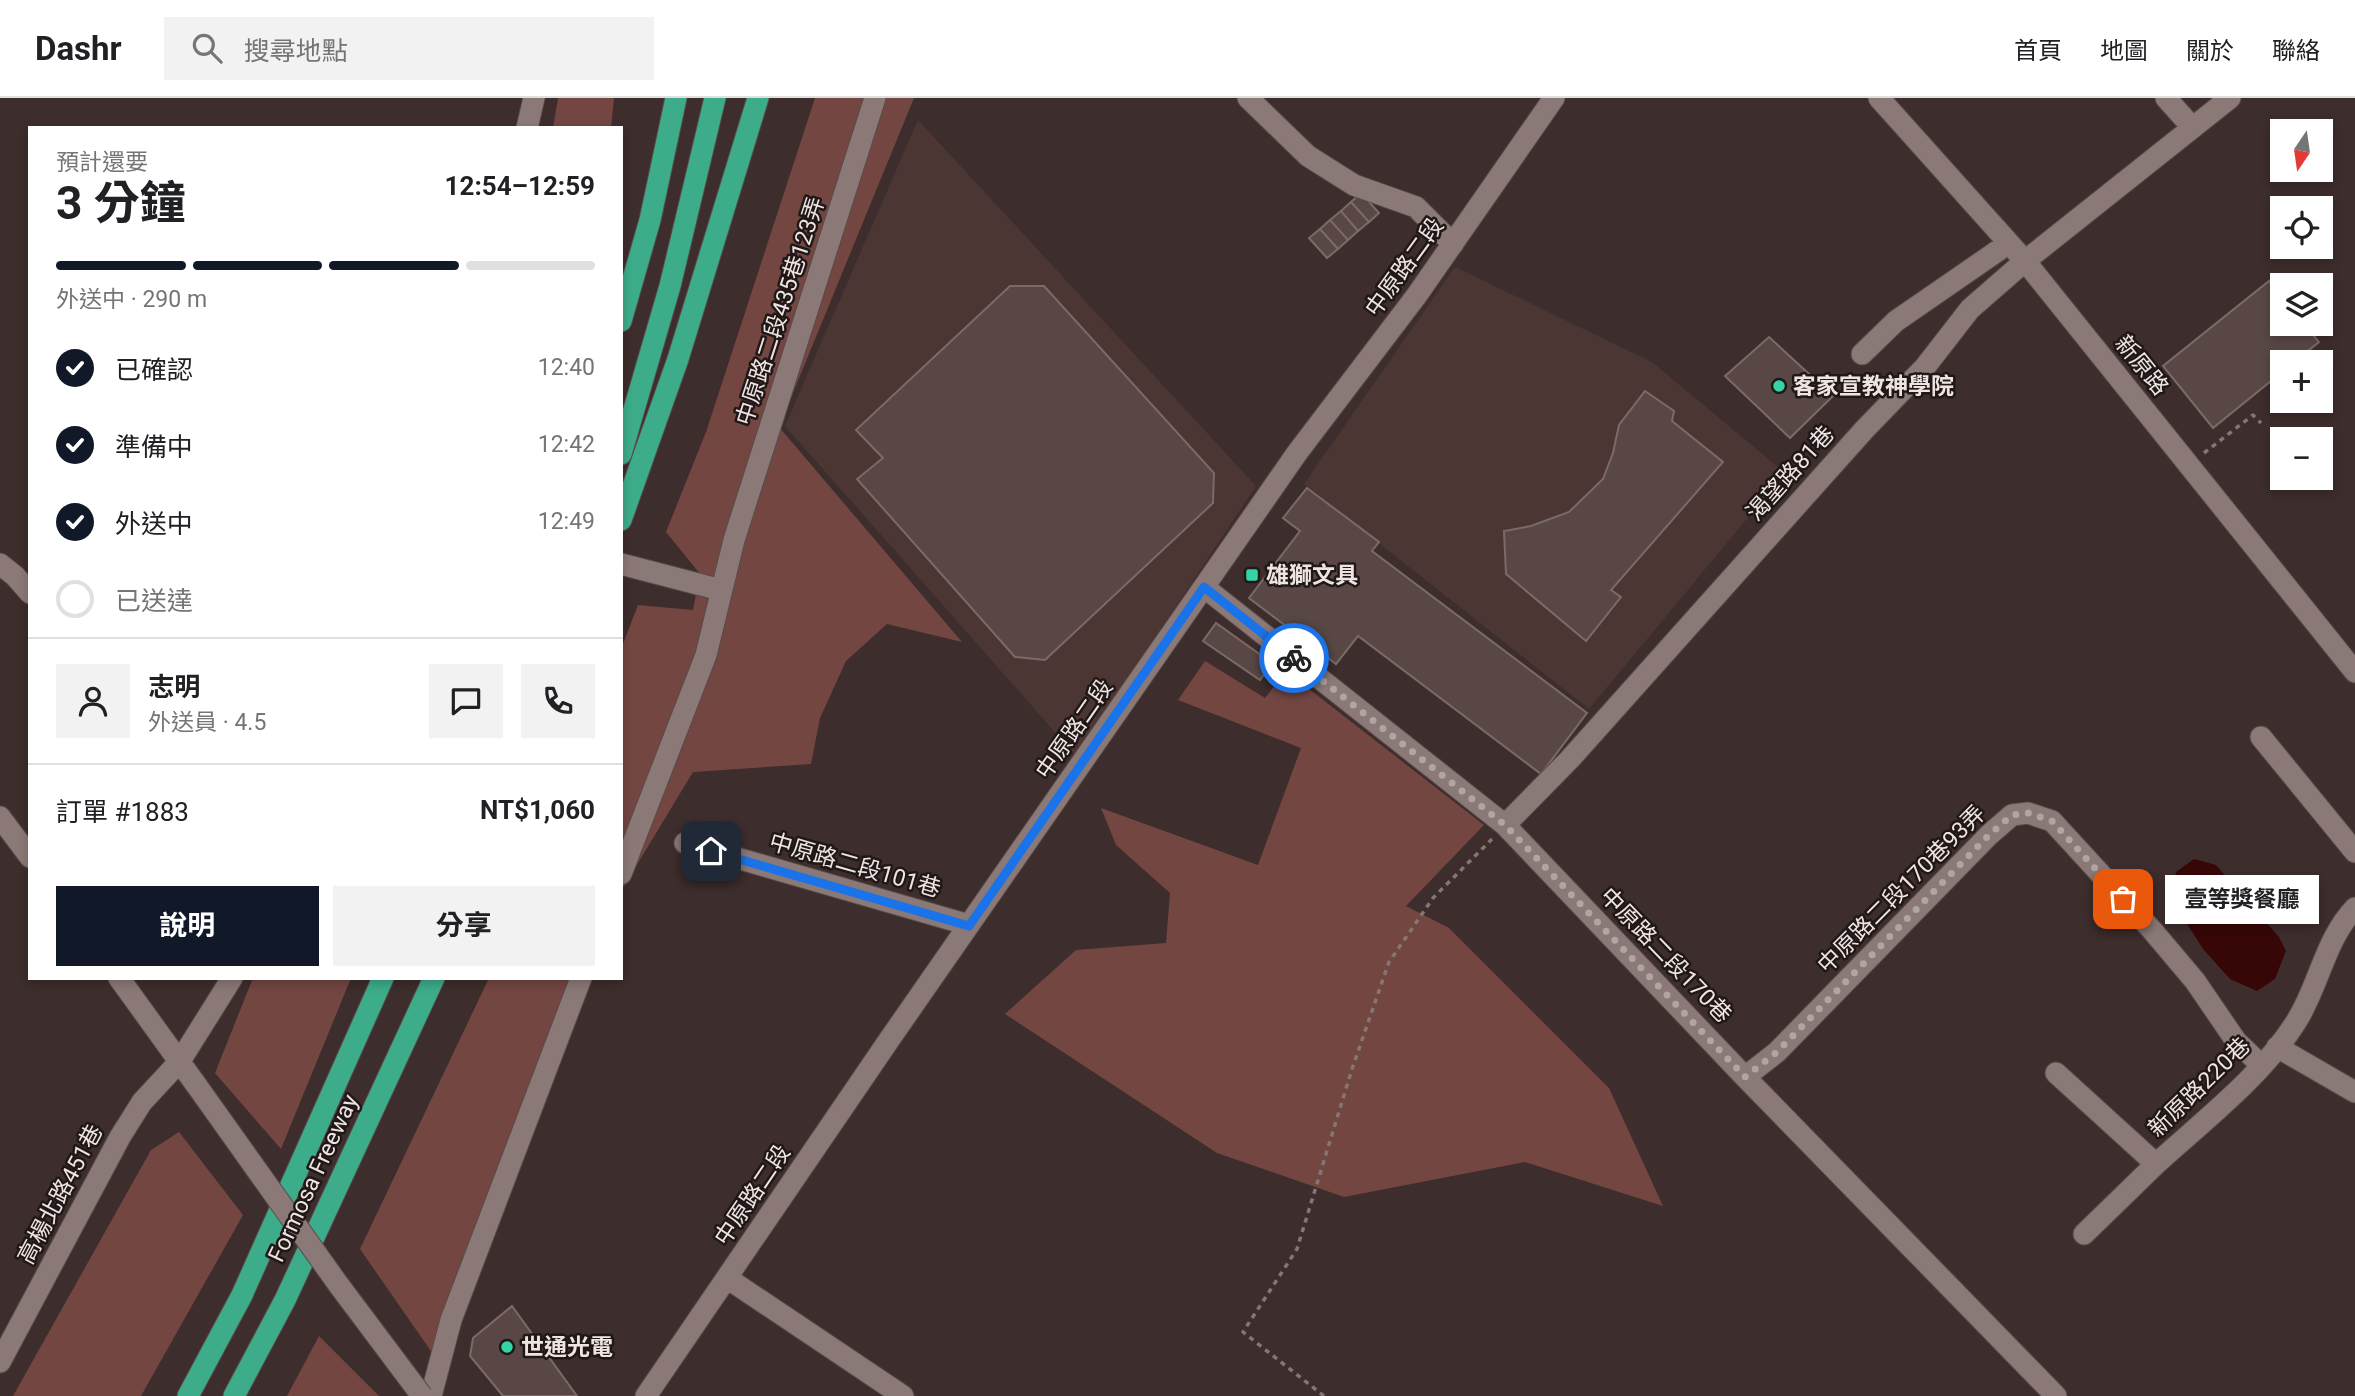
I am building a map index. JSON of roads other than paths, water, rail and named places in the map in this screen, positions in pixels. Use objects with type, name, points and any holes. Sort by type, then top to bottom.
[{"type":"highway","points":[[623,314],[650,220],[676,98]]},
{"type":"highway","points":[[623,447],[670,286],[715,98]]},
{"type":"highway","points":[[623,514],[678,359],[758,98]]},
{"type":"highway","name":"Formosa Freeway","points":[[188,1396],[242,1295],[382,980]]},
{"type":"highway","name":"Formosa Freeway","points":[[234,1396],[285,1300],[433,980]]},
{"type":"street","points":[[527,126],[534,98]]},
{"type":"street","name":"中原路二段435巷123弄","points":[[623,869],[706,655],[734,540],[876,98]]},
{"type":"street","points":[[1248,98],[1308,156],[1354,184],[1416,207],[1452,244]]},
{"type":"street","name":"中原路二段","points":[[646,1396],[1297,453],[1417,296],[1554,98]]},
{"type":"street","name":"新原路","points":[[1880,98],[2025,261],[2355,672]]},
{"type":"street","points":[[2166,98],[2192,127]]},
{"type":"street","name":"渴望路81巷","points":[[1505,825],[1570,759],[1864,430],[1925,367],[1970,309],[2025,261],[2230,98]]},
{"type":"street","points":[[1862,354],[1896,321],[2009,243]]},
{"type":"street","points":[[0,564],[28,591]]},
{"type":"street","points":[[623,565],[721,590]]},
{"type":"street","name":"中原路二段170巷","points":[[1204,587],[1505,825],[1745,1077],[2056,1396]]},
{"type":"street","points":[[2261,737],[2355,852]]},
{"type":"street","name":"中原路二段170巷93弄","points":[[1745,1077],[1777,1052],[1989,835],[2012,815],[2028,813],[2052,821],[2152,930],[2195,981],[2236,1041],[2261,1065]]},
{"type":"street","points":[[0,817],[28,855]]},
{"type":"street","name":"中原路二段101巷","points":[[685,844],[969,926]]},
{"type":"street","name":"新原路220巷","points":[[2084,1234],[2277,1047],[2313,992],[2335,935],[2355,908]]},
{"type":"street","points":[[120,980],[338,1284],[422,1396]]},
{"type":"street","name":"高楊北路451巷","points":[[0,1362],[120,1138],[142,1102],[180,1061],[231,980]]},
{"type":"street","points":[[431,1396],[451,1320],[580,980]]},
{"type":"street","name":"新原路220巷","points":[[2277,1047],[2355,1092]]},
{"type":"street","name":"新原路220巷","points":[[2056,1073],[2156,1164]]},
{"type":"street","points":[[727,1279],[903,1396]]},
{"type":"place","name":"客家宣教神學院","points":[[1779,386]]},
{"type":"place","name":"雄獅文具","points":[[1252,575]]},
{"type":"place","name":"壹等獎餐廳","points":[[2123,899]]},
{"type":"place","name":"世通光電","points":[[507,1347]]}]
